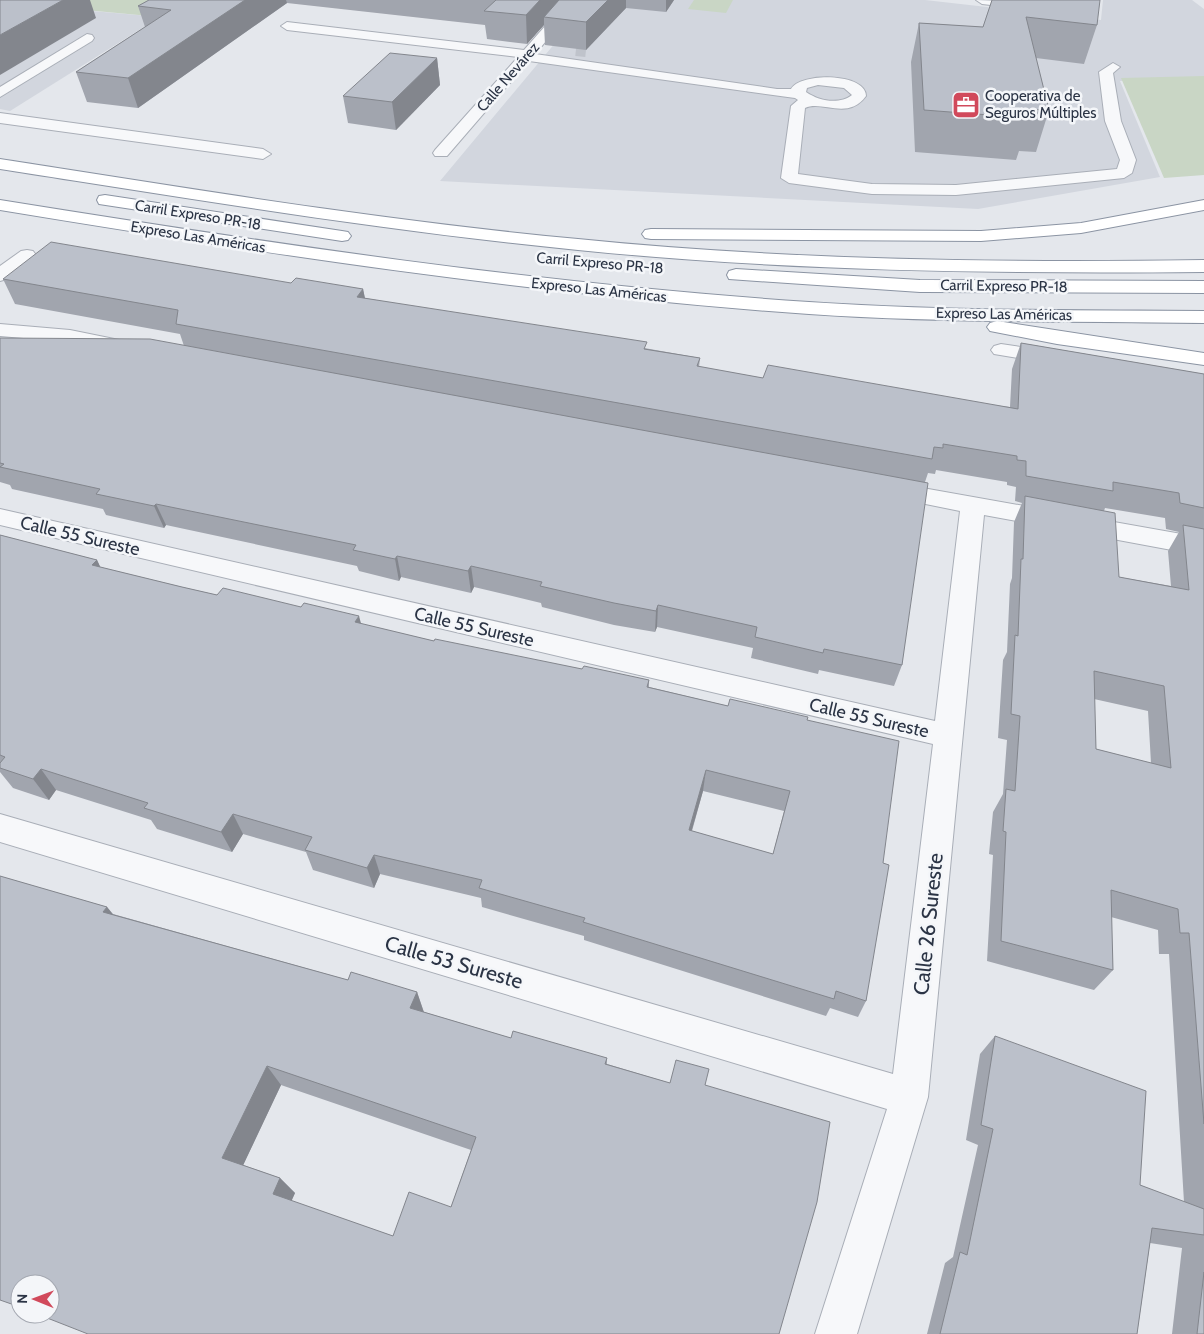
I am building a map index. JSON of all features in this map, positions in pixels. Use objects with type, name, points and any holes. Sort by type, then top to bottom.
[{"type":"highway","points":[[0,164],[348,218],[479,234],[661,252],[866,264],[1060,268],[1204,266]]},
{"type":"highway","name":"Carril Expreso PR-18","points":[[87,197],[356,237]]},
{"type":"highway","name":"Expreso Las Américas","points":[[0,205],[275,250],[469,276],[637,294],[810,308],[922,313],[1204,317]]},
{"type":"highway","points":[[479,234],[980,236],[1081,228],[1204,205]]},
{"type":"highway","name":"Carril Expreso PR-18","points":[[471,251],[630,267]]},
{"type":"highway","name":"Carril Expreso PR-18","points":[[719,274],[920,286],[1204,287]]},
{"type":"highway","points":[[922,313],[1057,338],[1204,359]]},
{"type":"street","name":"Calle Nevárez","points":[[441,153],[575,0]]},
{"type":"street","points":[[982,0],[1040,7]]},
{"type":"street","points":[[287,26],[526,55],[840,104],[856,100],[859,96],[854,88],[838,82],[809,82],[791,79]]},
{"type":"street","points":[[0,93],[87,38]]},
{"type":"street","points":[[537,43],[557,46]]},
{"type":"street","points":[[804,97],[798,106],[789,178],[872,189],[956,190],[1124,173],[1128,160],[1113,121],[1106,72],[1113,67]]},
{"type":"street","points":[[804,97],[798,89],[809,82]]},
{"type":"street","points":[[0,118],[263,154]]},
{"type":"street","points":[[0,275],[27,255]]},
{"type":"street","points":[[0,330],[70,336],[138,348]]},
{"type":"street","points":[[1001,350],[1069,361]]},
{"type":"street","points":[[865,485],[1204,548]]},
{"type":"street","name":"Calle 26 Sureste","points":[[836,1334],[909,1097],[973,505]]},
{"type":"street","name":"Calle 55 Sureste","points":[[0,518],[949,736]]},
{"type":"street","name":"Calle 53 Sureste","points":[[0,828],[909,1097]]},
{"type":"shaded area","points":[[591,0],[925,0],[1101,20],[1103,0],[1192,0],[1204,9],[1204,77],[1120,81],[1160,177],[978,209],[440,181]]},
{"type":"shaded area","points":[[0,3],[160,17],[10,111],[0,109]]},
{"type":"green space","points":[[0,0],[187,0],[160,17],[0,2]]},
{"type":"green space","points":[[694,0],[733,0],[726,13],[688,9]]},
{"type":"green space","points":[[1204,76],[1204,175],[1164,178],[1121,78]]},
{"type":"building","points":[[0,0],[63,0],[0,35]]},
{"type":"building","points":[[149,0],[245,0],[128,78],[76,72],[171,10],[138,6]]},
{"type":"building","points":[[496,0],[540,0],[526,15],[484,11]]},
{"type":"building","points":[[559,0],[608,0],[586,22],[544,17]]},
{"type":"building","points":[[992,0],[1100,0],[1097,25],[1026,17],[1049,110],[1027,109],[1029,118],[924,110],[919,23],[983,27]]},
{"type":"building","points":[[390,53],[437,58],[392,102],[343,96]]},
{"type":"building","points":[[51,242],[291,283],[296,278],[363,289],[357,297],[647,342],[644,349],[700,358],[697,366],[763,378],[768,365],[1018,409],[1021,343],[1204,374],[1204,508],[1180,503],[1179,493],[1113,482],[1113,491],[1026,476],[1026,461],[1017,460],[1017,456],[943,444],[943,448],[934,447],[932,459],[176,324],[178,310],[3,279]]},
{"type":"building","points":[[0,338],[150,339],[928,483],[902,665],[824,649],[823,653],[755,637],[757,627],[658,605],[656,611],[540,586],[542,582],[471,566],[468,571],[397,556],[395,559],[353,550],[356,545],[156,504],[154,506],[96,494],[100,489],[0,467],[4,464],[0,463]]},
{"type":"building","points":[[1025,496],[1115,513],[1119,577],[1189,590],[1183,525],[1204,529],[1204,1124],[1189,933],[1180,933],[1178,909],[1111,890],[1113,970],[1001,941],[1006,832],[1003,831],[1006,789],[1015,791],[1020,716],[1011,714],[1015,635],[1018,636],[1021,559],[1023,559]],"holes":[[[1094,671],[1164,686],[1171,768],[1096,749]]]},
{"type":"building","points":[[0,535],[97,560],[92,565],[182,587],[217,595],[223,588],[301,607],[304,603],[359,616],[355,622],[434,641],[435,639],[582,669],[584,666],[649,680],[647,687],[728,706],[730,699],[808,717],[807,720],[899,741],[883,863],[889,865],[866,1001],[836,991],[834,999],[583,922],[585,918],[479,888],[482,880],[374,855],[367,868],[305,850],[312,837],[233,814],[221,832],[144,808],[148,803],[41,769],[33,779],[0,768],[0,763],[5,757],[0,755]],"holes":[[[706,770],[790,791],[773,854],[689,830]]]},
{"type":"building","points":[[0,876],[107,907],[103,912],[348,980],[351,972],[417,992],[410,1008],[511,1038],[513,1031],[607,1058],[605,1064],[670,1083],[676,1060],[709,1069],[705,1085],[830,1122],[817,1202],[779,1334],[88,1334],[60,1323],[60,1274],[10,1274],[10,1304],[0,1300]],"holes":[[[267,1066],[476,1137],[451,1207],[409,1192],[393,1236],[273,1194],[280,1178],[222,1158]]]},
{"type":"building","points":[[995,1036],[1146,1091],[1140,1185],[1204,1209],[1204,1235],[1152,1228],[1137,1334],[940,1334],[960,1252],[967,1255],[993,1129],[981,1125]]},
{"type":"building","points":[[1204,1272],[1204,1334],[1197,1334]]},
{"type":"tunnel","points":[[576,49],[586,50]]},
{"type":"place","name":"Cooperativa de Seguros Múltiples","points":[[966,105]]}]
